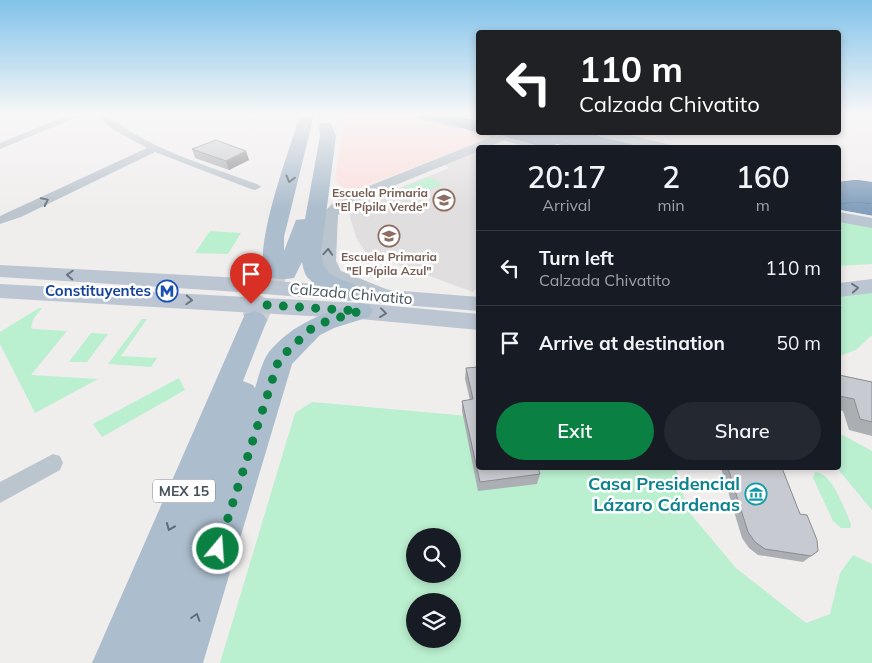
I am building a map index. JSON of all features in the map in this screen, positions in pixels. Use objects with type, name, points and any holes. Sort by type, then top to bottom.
[{"type":"highway","points":[[841,193],[856,191],[872,193]]},
{"type":"highway","points":[[841,193],[872,199]]},
{"type":"highway","points":[[841,203],[872,209]]},
{"type":"highway","points":[[841,207],[872,213]]},
{"type":"main road","points":[[299,146],[274,237],[273,253],[281,272],[298,243],[318,146]]},
{"type":"main road","points":[[181,663],[279,359],[311,329],[357,302],[316,272],[310,253],[326,146]]},
{"type":"main road","points":[[841,183],[872,188]]},
{"type":"main road","points":[[841,217],[872,223]]},
{"type":"main road","points":[[841,273],[872,271]]},
{"type":"main road","points":[[0,272],[218,293]]},
{"type":"main road","points":[[841,290],[872,286]]},
{"type":"main road","points":[[0,291],[218,293]]},
{"type":"main road","name":"Calzada Chivatito","points":[[218,293],[357,302],[443,320],[476,322]]},
{"type":"main road","name":"Calzada Chivatito","points":[[357,302],[389,297],[476,304]]},
{"type":"main road","name":"MEX 15","points":[[114,663],[261,320],[147,663]]},
{"type":"street","points":[[148,146],[255,187]]},
{"type":"street","points":[[389,297],[334,275],[327,261],[330,214],[349,199],[470,146]]},
{"type":"street","points":[[0,220],[17,214],[154,149]]},
{"type":"street","points":[[0,493],[53,464]]},
{"type":"shaded area","points":[[340,146],[469,146],[350,192],[335,181]]},
{"type":"shaded area","points":[[476,151],[476,288],[473,292],[366,253],[356,237],[347,207],[352,200],[387,186],[394,190],[449,168],[443,164]]},
{"type":"green space","points":[[430,177],[443,184],[411,198],[398,190]]},
{"type":"green space","points":[[841,220],[872,226],[872,264],[841,266]]},
{"type":"green space","points":[[210,231],[241,233],[228,254],[195,253]]},
{"type":"green space","points":[[872,291],[872,335],[856,350],[841,355],[841,296]]},
{"type":"green space","points":[[42,308],[34,318],[31,327],[33,329],[67,331],[31,375],[98,379],[35,413],[0,344],[0,332]]},
{"type":"green space","points":[[142,319],[147,319],[121,356],[157,358],[151,367],[108,364]]},
{"type":"green space","points":[[91,333],[108,334],[87,362],[69,362]]},
{"type":"green space","points":[[179,378],[185,390],[102,437],[93,424]]},
{"type":"green space","points":[[312,402],[476,417],[476,470],[677,470],[688,511],[736,568],[806,623],[830,614],[840,573],[853,555],[872,564],[872,663],[220,663],[295,413]]},
{"type":"green space","points":[[841,434],[872,451],[872,510],[839,470],[841,470]]},
{"type":"green space","points":[[815,472],[827,478],[837,493],[851,524],[850,528],[841,528],[833,521],[813,478]]},
{"type":"building","points":[[200,146],[232,146],[246,151],[226,161],[192,149]]},
{"type":"building","points":[[476,367],[476,464],[462,401],[473,399],[466,368]]},
{"type":"building","points":[[841,375],[872,382],[872,422],[860,419],[854,399],[841,396]]},
{"type":"building","points":[[477,470],[539,470],[540,474],[480,482]]},
{"type":"building","name":"Casa Presidencial Lázaro Cárdenas","points":[[729,470],[783,470],[800,514],[807,515],[817,540],[818,551],[811,556],[765,549],[755,542],[748,532]]},
{"type":"tunnel","points":[[254,320],[275,272]]},
{"type":"place","name":"Escuela Primaria \"El Pípila Verde\"","points":[[444,200]]},
{"type":"place","name":"Escuela Primaria \"El Pípila Azul\"","points":[[389,236]]},
{"type":"place","name":"Constituyentes","points":[[167,291]]},
{"type":"place","name":"Casa Presidencial Lázaro Cárdenas","points":[[756,494]]},
{"type":"route","points":[[218,549],[279,359],[311,329],[325,322],[360,311],[251,304]]}]
